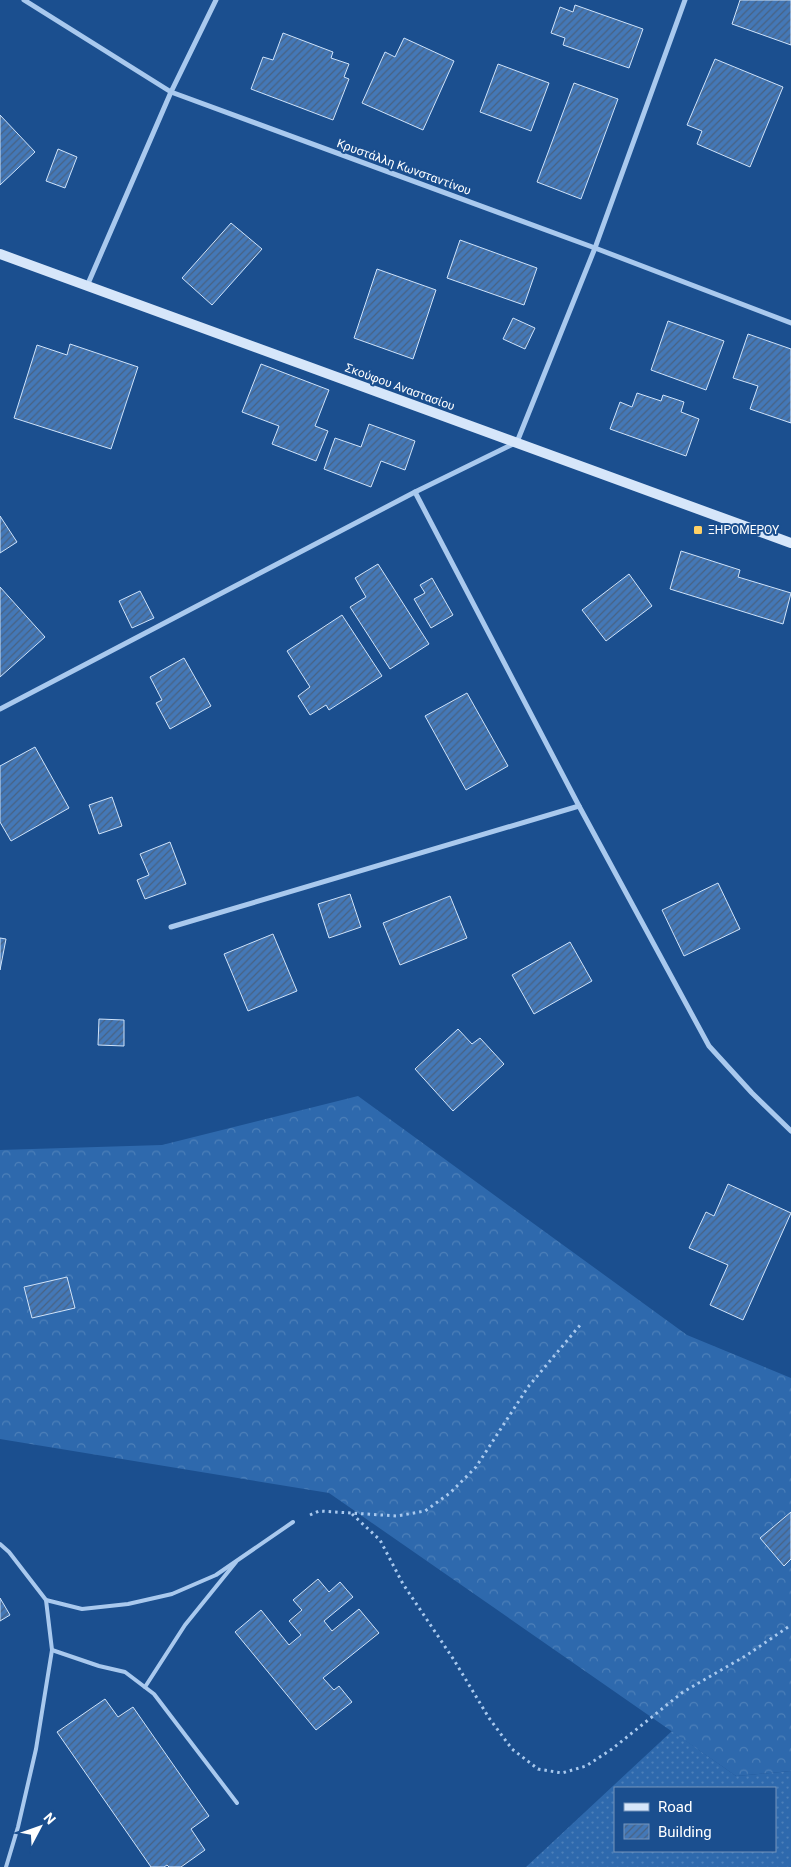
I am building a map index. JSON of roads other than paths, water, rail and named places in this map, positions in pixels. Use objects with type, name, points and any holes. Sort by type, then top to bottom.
[{"type":"main road","name":"Σκούφου Αναστασίου","points":[[0,254],[791,543]]},
{"type":"street","name":"Κρυστάλλη Κωνσταντίνου","points":[[24,0],[171,92],[595,248],[791,323]]},
{"type":"street","points":[[86,286],[171,92],[216,0]]},
{"type":"street","points":[[0,709],[415,492],[517,442],[595,248],[685,0]]},
{"type":"street","points":[[415,492],[579,806],[709,1046],[752,1093],[791,1131]]},
{"type":"street","points":[[171,927],[579,806]]},
{"type":"lane","points":[[46,1600],[82,1608],[128,1604],[172,1594],[216,1575],[293,1522]]},
{"type":"lane","points":[[0,1544],[9,1552],[46,1600],[52,1650],[36,1749],[18,1827],[6,1867]]},
{"type":"lane","points":[[145,1687],[185,1625],[240,1559]]},
{"type":"lane","points":[[52,1650],[99,1666],[125,1672],[154,1694],[236,1803]]},
{"type":"place","name":"ΞΗΡΟΜΕΡΟΥ","points":[[698,530]]}]
